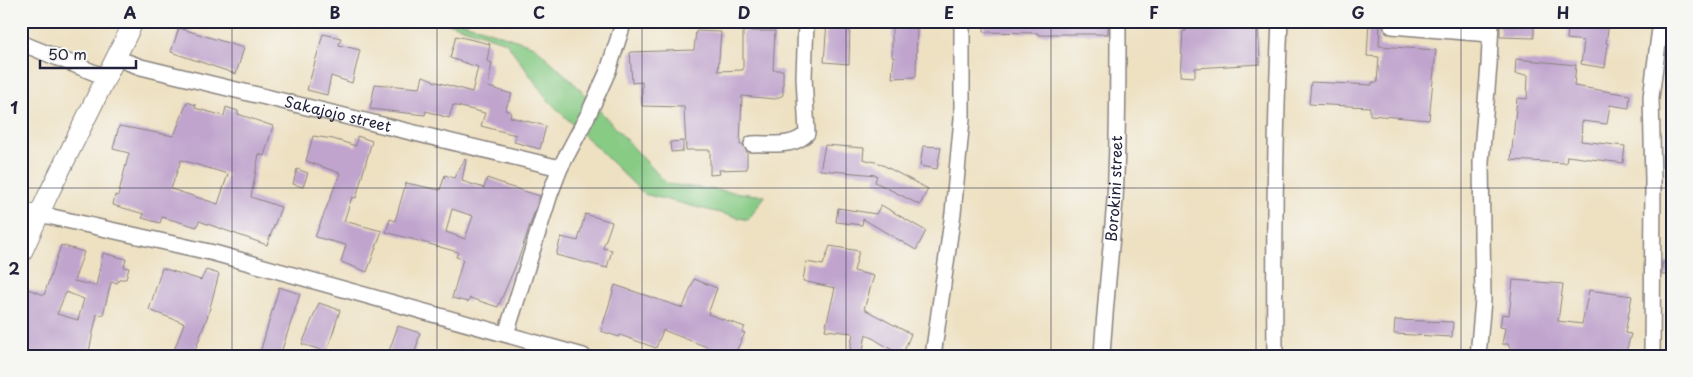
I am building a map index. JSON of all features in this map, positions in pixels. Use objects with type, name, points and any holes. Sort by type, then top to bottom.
[{"type":"street","points":[[21,255],[105,77],[134,21]]},
{"type":"street","points":[[506,334],[550,194],[560,168],[588,115],[608,71],[624,21]]},
{"type":"street","points":[[752,144],[791,143],[802,139],[807,132],[804,77],[806,21]]},
{"type":"street","points":[[933,356],[953,213],[962,119],[962,21]]},
{"type":"street","name":"Borokini street","points":[[1102,356],[1118,135],[1118,21]]},
{"type":"street","points":[[1275,356],[1275,154],[1280,21]]},
{"type":"street","points":[[1652,356],[1653,180],[1651,97],[1661,21]]},
{"type":"street","points":[[1392,26],[1490,28],[1481,162],[1482,300],[1478,356]]},
{"type":"street","points":[[21,43],[105,77]]},
{"type":"street","name":"Sakajojo street","points":[[116,58],[141,67],[560,168]]},
{"type":"street","points":[[21,210],[214,253],[583,356]]},
{"type":"green space","points":[[436,21],[458,21],[534,46],[576,85],[667,184],[765,196],[748,220],[644,194],[548,100],[506,42]]},
{"type":"building","points":[[827,21],[850,21],[849,64],[824,62]]},
{"type":"building","points":[[892,21],[917,21],[916,77],[892,78],[894,57],[892,57]]},
{"type":"building","points":[[984,21],[1108,21],[1108,34],[1038,35],[1038,33],[984,32]]},
{"type":"building","points":[[1186,21],[1258,21],[1260,64],[1195,68],[1195,77],[1180,76],[1183,31],[1186,31]]},
{"type":"building","points":[[1369,21],[1380,21],[1379,46],[1436,50],[1429,120],[1370,115],[1370,107],[1309,104],[1311,82],[1372,85],[1372,82],[1377,83],[1379,57],[1367,56]]},
{"type":"building","points":[[1514,21],[1534,21],[1534,38],[1500,37],[1500,26],[1514,26]]},
{"type":"building","points":[[1569,21],[1609,23],[1605,68],[1581,64],[1584,41],[1567,39]]},
{"type":"building","points":[[179,28],[244,48],[236,74],[171,52]]},
{"type":"building","points":[[696,31],[721,32],[718,71],[743,70],[743,31],[775,31],[773,70],[783,70],[783,95],[775,99],[742,96],[740,145],[743,145],[747,152],[747,169],[719,170],[720,174],[710,175],[710,150],[686,150],[684,107],[642,106],[642,82],[632,83],[630,52],[694,50]]},
{"type":"building","points":[[323,34],[341,38],[339,45],[360,50],[352,83],[331,76],[327,95],[307,90]]},
{"type":"building","points":[[456,36],[490,44],[487,61],[492,63],[488,87],[512,94],[505,110],[511,112],[510,117],[546,126],[540,149],[514,142],[516,135],[481,126],[485,113],[453,105],[449,118],[426,111],[425,115],[370,109],[375,84],[420,88],[423,76],[433,81],[472,92],[478,67],[450,58]]},
{"type":"building","points":[[1516,59],[1576,65],[1574,86],[1630,95],[1629,108],[1610,105],[1607,124],[1582,121],[1581,141],[1625,146],[1623,163],[1567,156],[1566,163],[1511,160],[1517,98],[1527,99],[1528,75],[1515,74]]},
{"type":"building","points":[[187,102],[196,105],[195,108],[224,116],[226,107],[238,111],[238,114],[273,126],[264,156],[259,154],[251,197],[281,207],[267,245],[199,221],[197,227],[162,217],[160,223],[142,218],[144,214],[113,205],[115,195],[118,196],[129,153],[113,149],[119,126],[174,136]],"holes":[[[181,160],[228,174],[218,204],[171,189]]]},
{"type":"building","points":[[313,136],[333,139],[356,146],[357,136],[372,141],[356,198],[352,197],[344,221],[382,231],[367,272],[341,262],[346,245],[315,237],[340,173],[306,161]]},
{"type":"building","points":[[683,141],[683,151],[671,152],[670,142]]},
{"type":"building","points":[[825,145],[864,148],[863,159],[879,163],[928,189],[920,205],[875,182],[877,175],[820,170]]},
{"type":"building","points":[[923,146],[941,147],[937,169],[920,166]]},
{"type":"building","points":[[465,159],[462,181],[484,188],[487,178],[540,196],[518,260],[498,307],[470,298],[468,302],[452,298],[463,259],[456,257],[458,252],[386,232],[390,219],[395,221],[406,183],[440,190],[445,175],[454,178]],"holes":[[[452,209],[473,216],[465,239],[446,232]]]},
{"type":"building","points":[[297,169],[308,173],[303,187],[293,184]]},
{"type":"building","points":[[881,205],[926,231],[916,250],[863,219],[862,225],[836,222],[838,208],[876,214]]},
{"type":"building","points":[[585,214],[612,222],[603,248],[612,250],[607,268],[556,255],[561,237],[578,241]]},
{"type":"building","points":[[61,245],[84,252],[74,281],[96,286],[103,253],[126,259],[124,267],[129,268],[126,279],[120,279],[117,283],[111,282],[103,315],[97,314],[88,356],[50,356],[41,354],[41,356],[21,356],[21,299],[24,300],[28,289],[44,295]],"holes":[[[66,292],[84,299],[78,320],[57,314]]]},
{"type":"building","points":[[830,246],[859,251],[854,271],[874,276],[864,309],[911,334],[902,356],[866,334],[862,356],[849,356],[853,333],[825,330],[835,288],[803,281],[806,262],[823,265]]},
{"type":"building","points":[[1672,262],[1672,275],[1662,275],[1662,263]]},
{"type":"building","points":[[162,268],[201,280],[206,270],[219,274],[208,315],[193,356],[172,356],[184,323],[149,310]]},
{"type":"building","points":[[694,279],[717,288],[708,314],[745,327],[742,332],[745,333],[734,356],[663,330],[656,348],[620,335],[619,337],[601,331],[615,285],[683,308]]},
{"type":"building","points":[[1513,280],[1563,284],[1558,321],[1582,324],[1589,290],[1632,296],[1625,333],[1631,334],[1625,356],[1582,356],[1510,349],[1508,344],[1502,344],[1505,328],[1500,327],[1502,314],[1509,315]]},
{"type":"building","points":[[279,287],[300,294],[280,356],[259,356]]},
{"type":"building","points":[[319,303],[340,310],[327,352],[302,344]]},
{"type":"building","points":[[1395,320],[1453,322],[1452,337],[1394,334]]},
{"type":"building","points":[[398,326],[420,333],[414,356],[404,356],[389,351]]}]
